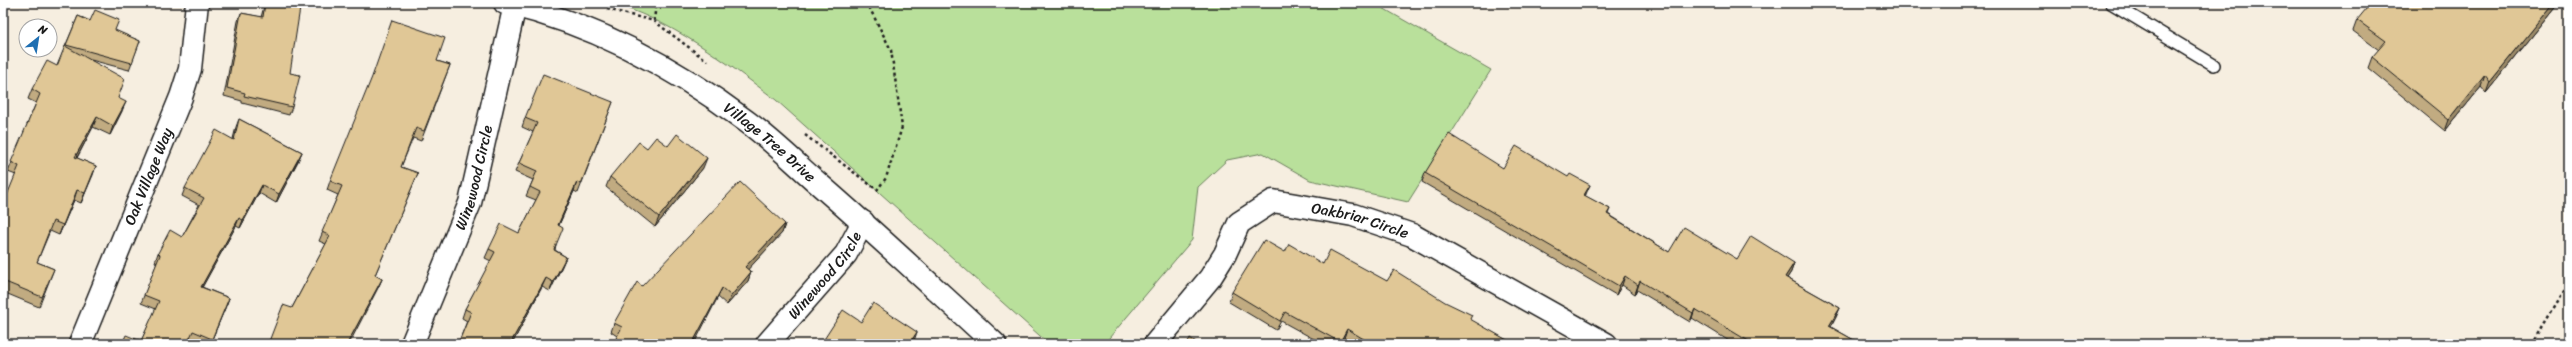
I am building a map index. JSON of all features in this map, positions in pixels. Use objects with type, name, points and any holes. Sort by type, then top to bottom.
[{"type":"street","name":"Oak Village Way","points":[[80,344],[181,96],[190,69],[197,3]]},
{"type":"street","name":"Village Tree Drive","points":[[510,4],[612,39],[696,85],[748,122],[863,222],[996,344]]},
{"type":"street","name":"Winewood Circle","points":[[412,344],[470,203],[510,4]]},
{"type":"street","name":"Oakbriar Circle","points":[[1156,344],[1210,278],[1239,223],[1273,201],[1353,215],[1412,235],[1606,344]]},
{"type":"street","name":"Winewood Circle","points":[[767,344],[846,254],[863,222]]},
{"type":"lane","points":[[2111,3],[2214,65]]},
{"type":"path","points":[[654,21],[656,3]]},
{"type":"path","points":[[867,3],[891,50],[902,127],[886,178]]},
{"type":"path","points":[[2531,344],[2569,281]]},
{"type":"green space","points":[[609,3],[1374,3],[1491,70],[1408,202],[1310,180],[1263,153],[1227,160],[1198,187],[1192,240],[1104,344],[1049,344],[776,100],[718,57],[675,30],[631,10]]},
{"type":"building","points":[[265,3],[300,8],[290,73],[300,75],[292,107],[244,96],[245,93],[227,88],[241,13],[263,17]]},
{"type":"building","points":[[2371,3],[2554,3],[2490,82],[2485,75],[2449,120],[2372,57],[2386,41],[2357,20]]},
{"type":"building","points":[[95,10],[119,20],[115,30],[140,41],[132,63],[66,45],[78,16],[90,21]]},
{"type":"building","points":[[392,20],[445,38],[437,61],[450,65],[424,131],[416,128],[401,167],[418,173],[375,275],[382,279],[348,342],[353,344],[268,344],[283,305],[292,308],[330,236],[322,232],[342,186],[330,181],[372,77]]},
{"type":"building","points":[[65,46],[125,79],[118,98],[126,102],[113,126],[97,117],[75,157],[96,166],[85,193],[77,190],[63,225],[53,221],[37,262],[54,269],[42,297],[3,281],[3,216],[7,207],[3,205],[19,166],[11,162],[40,94],[32,89],[47,61],[57,66]]},
{"type":"building","points":[[543,74],[613,102],[581,184],[577,182],[558,225],[563,228],[554,250],[566,257],[553,282],[546,278],[510,344],[458,344],[471,312],[465,309],[495,252],[489,249],[501,224],[519,233],[540,192],[530,187],[537,171],[519,163],[537,123],[525,118]]},
{"type":"building","points":[[239,119],[302,152],[279,194],[262,185],[243,220],[239,218],[201,287],[229,298],[212,339],[193,331],[187,344],[122,344],[126,335],[141,341],[159,301],[144,295],[160,255],[158,253],[170,230],[182,237],[204,198],[185,188],[216,130],[234,140]]},
{"type":"building","points":[[677,134],[707,158],[659,217],[610,177],[639,142],[647,148],[656,137],[668,146]]},
{"type":"building","points":[[1449,134],[1503,168],[1516,146],[1568,177],[1570,174],[1590,185],[1584,195],[1610,209],[1607,214],[1669,252],[1684,227],[1737,259],[1751,236],[1794,263],[1785,277],[1840,308],[1829,326],[1861,344],[1754,344],[1695,309],[1693,313],[1640,281],[1638,285],[1625,276],[1619,286],[1425,173]]},
{"type":"building","points":[[740,182],[785,224],[745,267],[751,272],[731,296],[722,288],[692,344],[613,344],[622,327],[614,323],[637,282],[642,286]]},
{"type":"building","points":[[1264,240],[1285,252],[1289,244],[1323,264],[1330,250],[1387,281],[1394,270],[1445,302],[1472,315],[1470,319],[1514,344],[1372,344],[1347,329],[1340,342],[1285,312],[1280,321],[1232,292]]},
{"type":"building","points":[[873,303],[917,332],[909,344],[821,344],[843,310],[861,322]]},
{"type":"building","points":[[1190,338],[1199,344],[1187,344]]}]
